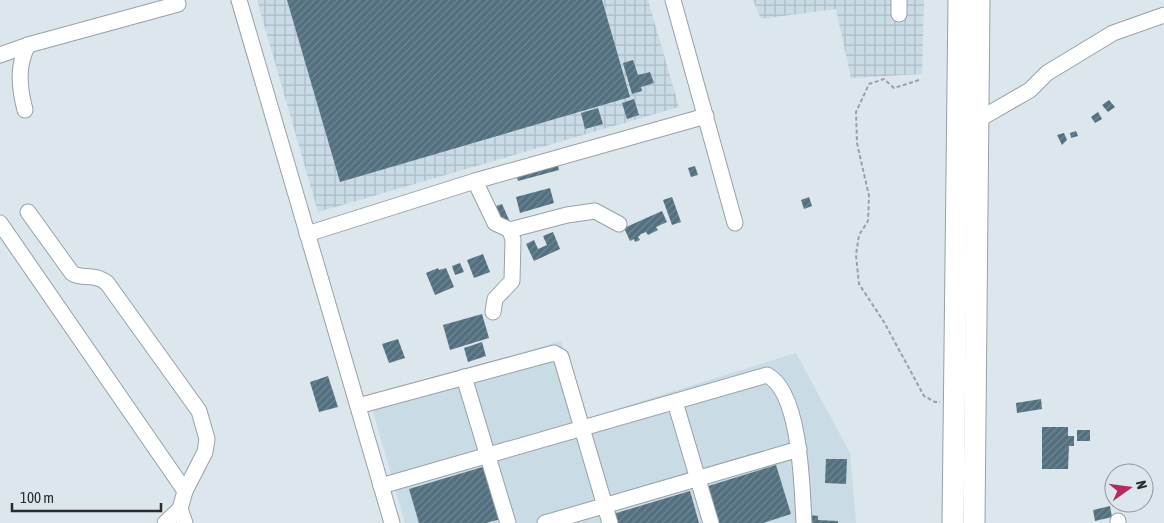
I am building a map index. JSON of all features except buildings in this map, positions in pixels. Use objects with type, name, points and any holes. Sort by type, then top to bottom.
[{"type":"highway","points":[[953,523],[959,0]]},
{"type":"highway","points":[[974,523],[979,0]]},
{"type":"street","points":[[238,0],[392,523]]},
{"type":"street","points":[[673,0],[735,223]]},
{"type":"street","points":[[0,55],[28,45],[181,1]]},
{"type":"street","points":[[978,120],[1030,90],[1047,73],[1113,33],[1164,15]]},
{"type":"street","points":[[25,110],[22,96],[20,60],[28,45]]},
{"type":"street","points":[[307,234],[475,180],[706,116]]},
{"type":"street","points":[[475,180],[495,223],[510,230],[567,215],[595,211],[619,224]]},
{"type":"street","points":[[28,212],[75,276],[99,277],[107,283],[199,412],[207,439],[206,452],[194,478],[185,491],[182,516],[165,523]]},
{"type":"street","points":[[0,223],[185,491]]},
{"type":"street","points":[[493,312],[495,298],[512,280],[513,240],[510,230]]},
{"type":"street","points":[[358,406],[554,353],[561,357],[610,523]]},
{"type":"street","points":[[381,486],[490,457],[582,428],[768,375],[777,380],[786,394],[799,449],[804,523]]},
{"type":"street","points":[[464,377],[490,457],[508,523]]},
{"type":"street","points":[[675,402],[711,523]]},
{"type":"street","points":[[545,523],[799,449]]},
{"type":"path","points":[[919,80],[894,88],[884,79],[870,84],[856,112],[857,143],[869,196],[868,221],[859,235],[856,255],[860,284],[884,322],[924,396],[935,402],[954,399]]},
{"type":"shaded area","points":[[257,0],[648,0],[679,107],[318,212]]},
{"type":"shaded area","points":[[753,0],[924,0],[922,74],[851,78],[836,9],[761,19]]},
{"type":"shaded area","points":[[561,341],[584,419],[796,353],[850,453],[856,523],[405,523],[369,397]]}]
